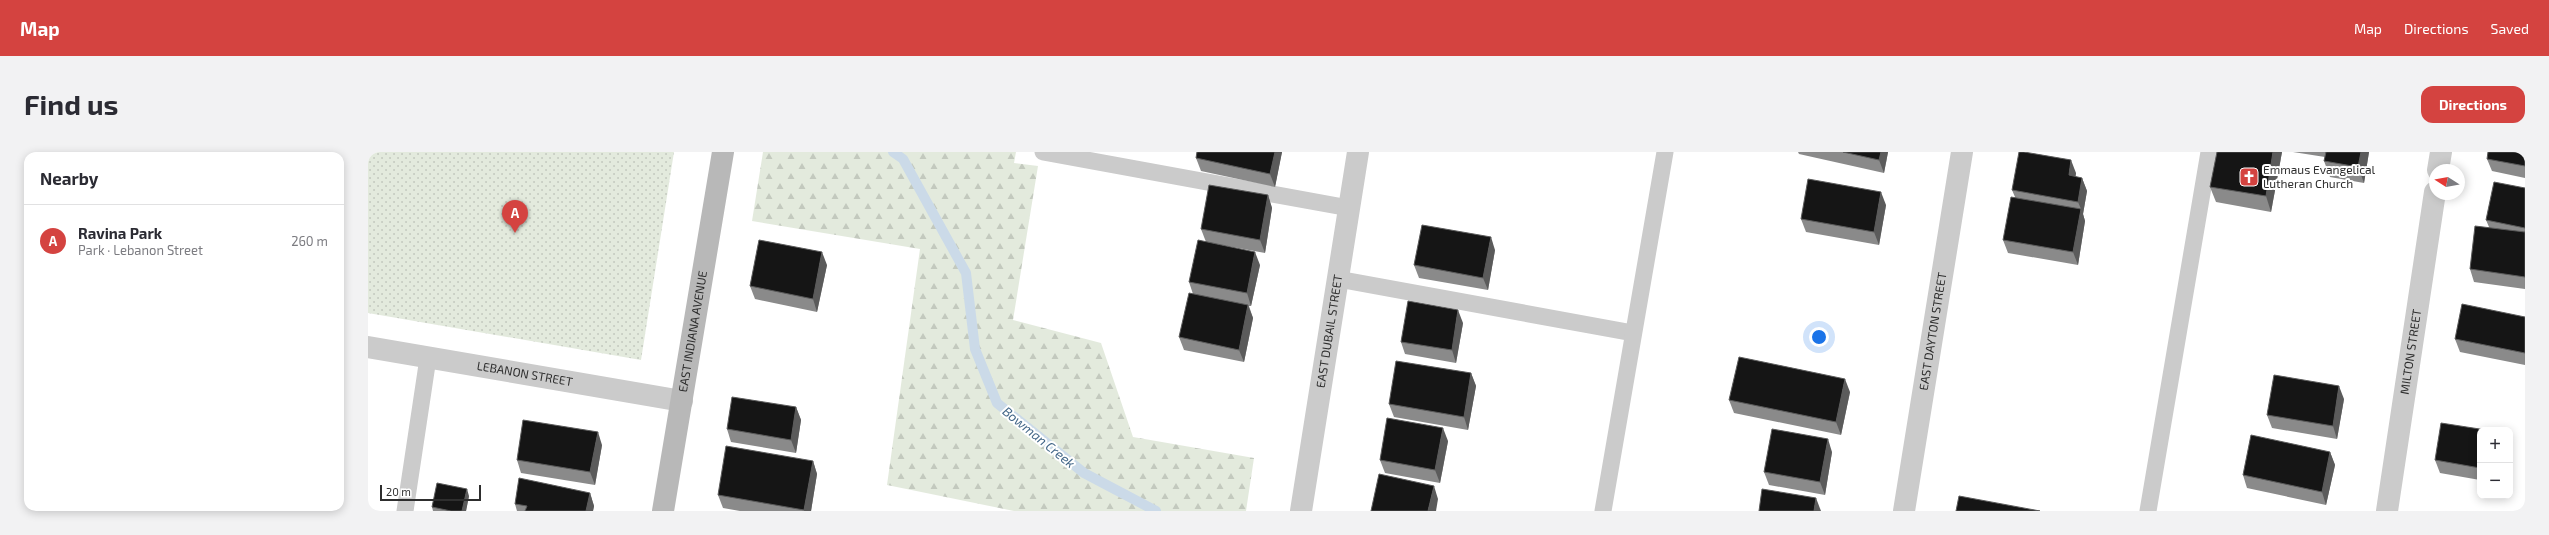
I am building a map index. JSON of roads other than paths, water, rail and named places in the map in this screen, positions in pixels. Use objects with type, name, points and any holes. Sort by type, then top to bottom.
[{"type":"street","name":"EAST INDIANA AVENUE","points":[[663,511],[723,152]]},
{"type":"street","name":"EAST DUBAIL STREET","points":[[1301,511],[1358,152]]},
{"type":"street","name":"EAST DAYTON STREET","points":[[1904,511],[1962,152]]},
{"type":"street","points":[[2439,164],[2441,152]]},
{"type":"street","name":"MILTON STREET","points":[[2387,511],[2434,200]]},
{"type":"street","name":"LEBANON STREET","points":[[368,347],[682,401]]},
{"type":"lane","points":[[1044,152],[1349,208]]},
{"type":"lane","points":[[1603,511],[1665,152]]},
{"type":"lane","points":[[2148,511],[2209,152]]},
{"type":"lane","points":[[1338,279],[1633,333]]},
{"type":"lane","points":[[405,511],[428,358]]},
{"type":"waterway","name":"Bowman Creek","points":[[893,152],[903,159],[966,273],[975,349],[997,403],[1084,473],[1156,511]]},
{"type":"place","name":"Emmaus Evangelical Lutheran Church","points":[[2249,177]]},
{"type":"place","name":"Ravina Park","points":[[515,233]]}]
